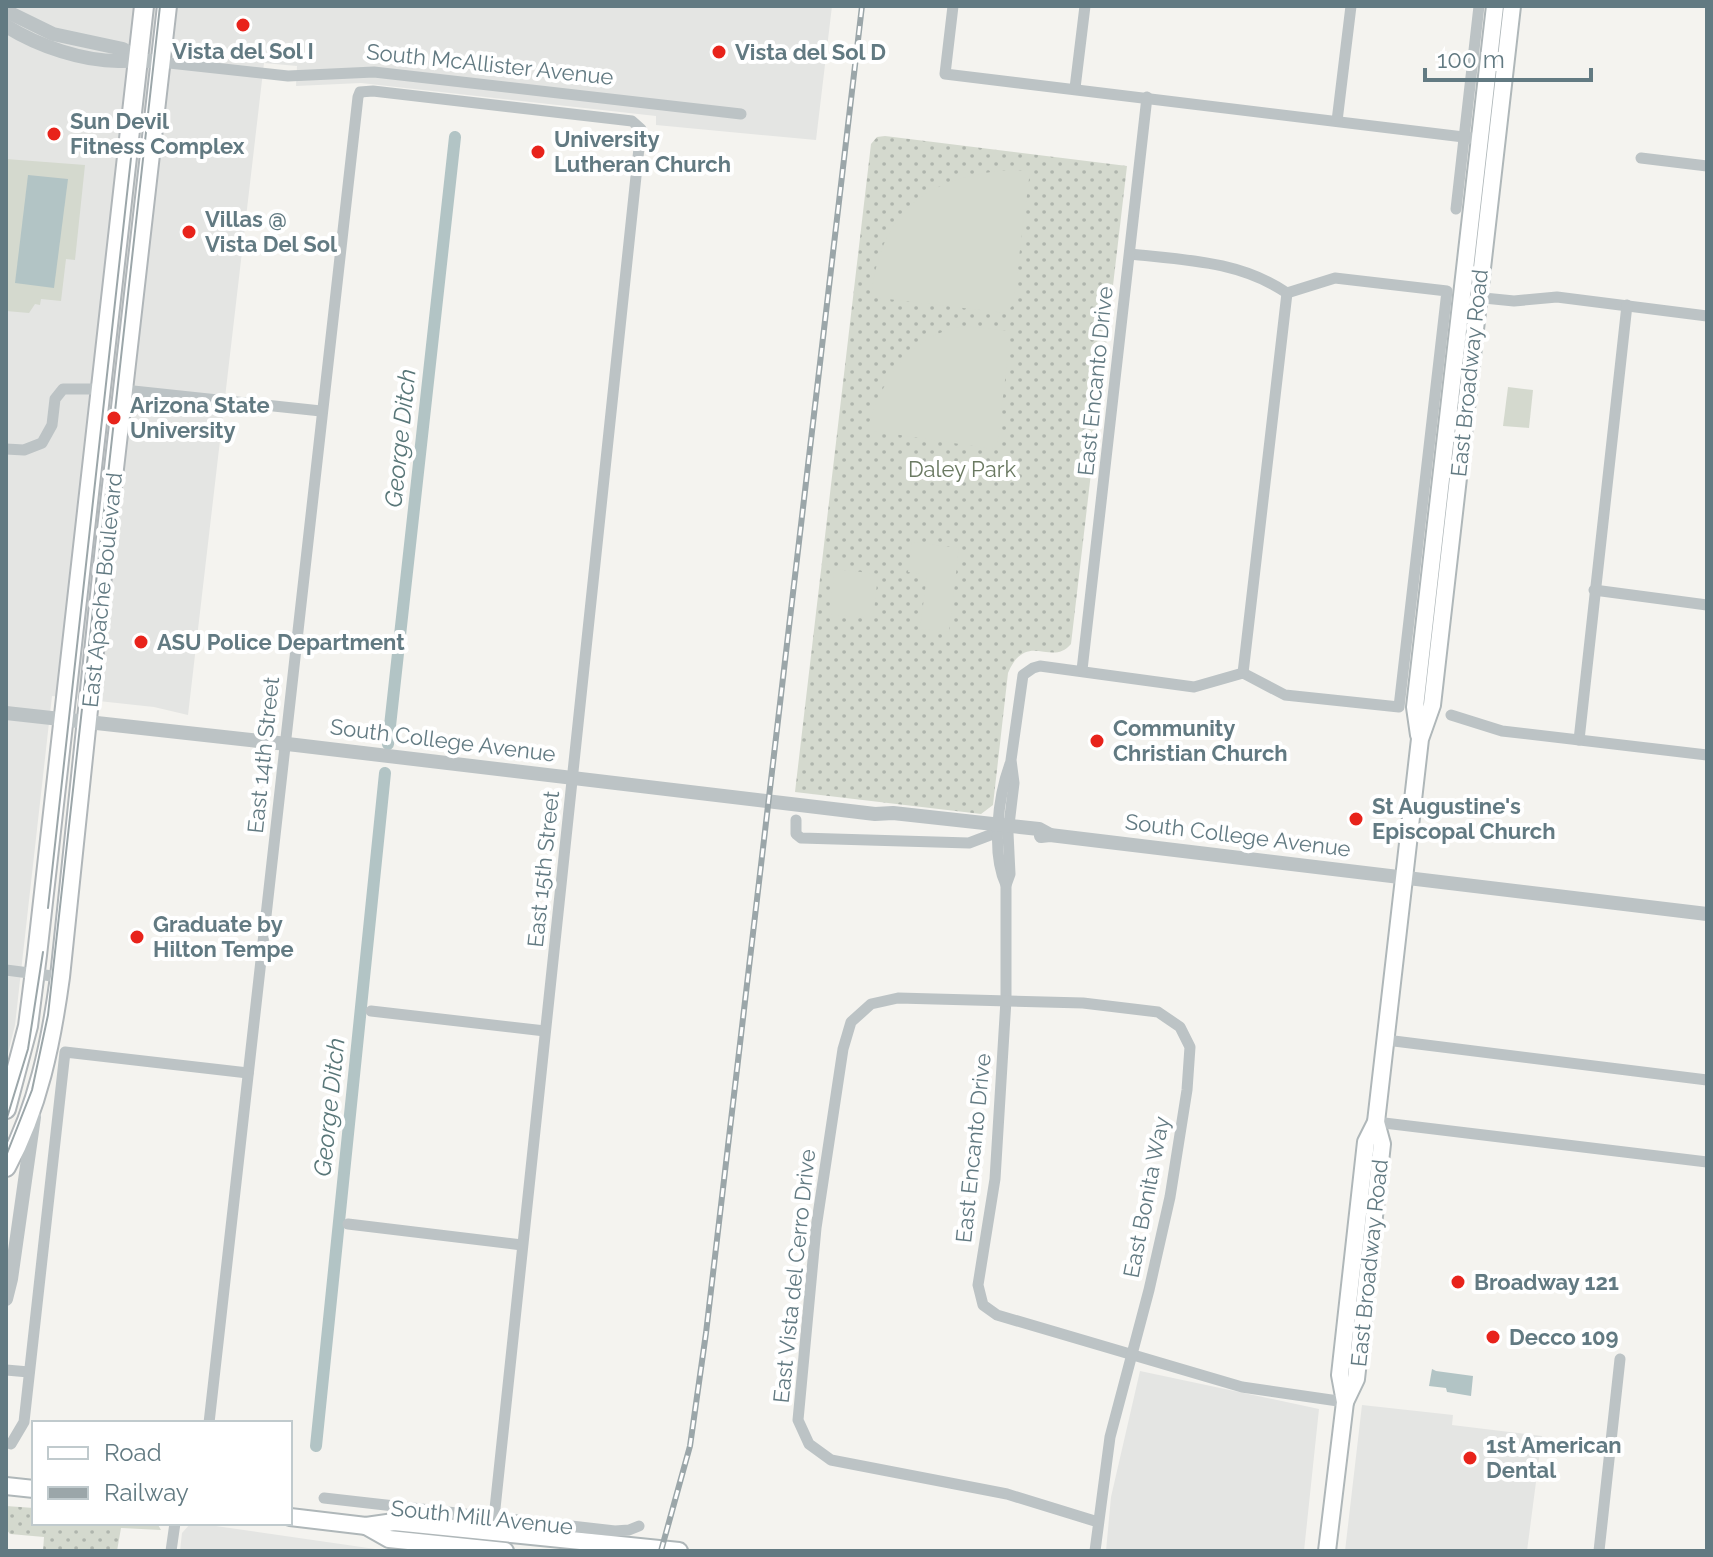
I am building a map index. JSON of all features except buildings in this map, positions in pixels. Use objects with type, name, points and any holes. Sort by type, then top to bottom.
[{"type":"main road","name":"East Apache Boulevard","points":[[6,1109],[28,1026],[144,6]]},
{"type":"main road","name":"East Apache Boulevard","points":[[6,1167],[37,1093],[51,1041],[60,977],[167,6]]},
{"type":"main road","name":"East Broadway Road","points":[[1327,1551],[1345,1402],[1340,1375],[1366,1142],[1376,1122],[1420,739],[1415,707],[1462,295],[1472,138],[1495,6]]},
{"type":"main road","name":"East Broadway Road","points":[[1462,295],[1512,6]]},
{"type":"main road","points":[[112,298],[119,320],[114,367],[124,390]]},
{"type":"main road","points":[[102,389],[110,407],[99,500],[107,532]]},
{"type":"main road","points":[[6,1486],[32,1489]]},
{"type":"main road","name":"South Mill Avenue","points":[[292,1517],[366,1526],[394,1522],[679,1551]]},
{"type":"main road","name":"South Mill Avenue","points":[[366,1526],[389,1539],[505,1551]]},
{"type":"street","points":[[953,6],[945,74],[1472,138]]},
{"type":"street","points":[[1075,88],[1085,6]]},
{"type":"street","points":[[1337,121],[1351,6]]},
{"type":"street","points":[[1456,209],[1472,138],[1479,6]]},
{"type":"street","name":"South McAllister Avenue","points":[[6,11],[53,34],[123,49],[138,59]]},
{"type":"street","name":"South McAllister Avenue","points":[[6,26],[36,43],[57,50],[122,61],[138,59],[288,76],[374,72],[741,114]]},
{"type":"street","name":"South McAllister Avenue","points":[[360,92],[632,121],[641,129]]},
{"type":"street","name":"East 14th Street","points":[[209,1421],[321,411],[356,104],[360,92]]},
{"type":"street","name":"East Encanto Drive","points":[[1131,1354],[997,1315],[983,1305],[978,1285],[995,1179],[1006,1000],[1006,885],[1001,875],[1003,829],[1014,783],[1011,760],[1020,682],[1027,672],[1040,666],[1082,670],[1147,97]]},
{"type":"street","name":"East 15th Street","points":[[494,1518],[641,129]]},
{"type":"street","points":[[1641,158],[1707,166]]},
{"type":"street","points":[[1130,254],[1233,267],[1265,278],[1287,293]]},
{"type":"street","points":[[1287,293],[1335,278],[1514,301],[1557,297],[1707,316]]},
{"type":"street","points":[[1243,673],[1287,293]]},
{"type":"street","points":[[1082,670],[1194,687],[1243,673],[1285,695],[1399,707],[1462,295]]},
{"type":"street","points":[[1579,740],[1627,305]]},
{"type":"street","points":[[6,449],[24,450],[42,443],[52,425],[55,399],[63,389],[102,389]]},
{"type":"street","points":[[124,390],[321,411]]},
{"type":"street","points":[[1594,590],[1707,605]]},
{"type":"street","name":"South College Avenue","points":[[6,713],[285,743],[875,814],[891,820],[1003,829],[1036,837],[1050,835],[1707,914]]},
{"type":"street","points":[[1451,715],[1502,731],[1707,755]]},
{"type":"street","points":[[796,820],[796,834],[801,838],[969,843],[1003,829]]},
{"type":"street","points":[[6,970],[60,977]]},
{"type":"street","name":"East Vista del Cerro Drive","points":[[1006,1000],[898,998],[871,1004],[851,1022],[843,1049],[816,1228],[798,1420],[809,1444],[831,1460],[1007,1494],[1098,1522]]},
{"type":"street","name":"East Bonita Way","points":[[1006,1000],[1083,1003],[1158,1012],[1180,1027],[1190,1047],[1187,1090],[1170,1197],[1110,1437],[1095,1551]]},
{"type":"street","points":[[371,1011],[545,1031]]},
{"type":"street","points":[[1386,1040],[1707,1080]]},
{"type":"street","points":[[11,1444],[24,1422],[65,1052],[248,1073]]},
{"type":"street","points":[[6,1299],[37,1093]]},
{"type":"street","points":[[1376,1122],[1707,1162]]},
{"type":"street","points":[[348,1224],[522,1245]]},
{"type":"street","points":[[1131,1354],[1242,1387],[1345,1402]]},
{"type":"street","points":[[1599,1551],[1620,1359]]},
{"type":"street","points":[[6,1370],[29,1372]]},
{"type":"street","name":"South Mill Avenue","points":[[324,1498],[615,1531],[639,1526]]},
{"type":"street","points":[[171,1551],[175,1525]]},
{"type":"shaded area","name":"Arizona State University","points":[[6,6],[832,6],[816,140],[656,125],[656,116],[361,83],[296,86],[297,66],[264,63],[188,715],[154,707],[52,696],[15,1025],[6,1061]]},
{"type":"shaded area","points":[[28,175],[68,179],[54,288],[15,283]]},
{"type":"shaded area","points":[[1432,1369],[1473,1376],[1471,1396],[1429,1386]]},
{"type":"shaded area","points":[[1140,1371],[1319,1409],[1304,1551],[1106,1551],[1111,1497]]},
{"type":"shaded area","points":[[1362,1405],[1453,1415],[1452,1425],[1542,1436],[1527,1551],[1345,1551]]},
{"type":"shaded area","points":[[189,1525],[209,1525],[389,1551],[180,1551],[182,1533]]},
{"type":"green space","name":"Daley Park","points":[[877,137],[1127,166],[1071,644],[1055,652],[1023,653],[1008,673],[993,805],[981,814],[795,792],[871,144]]},
{"type":"green space","points":[[6,159],[85,165],[75,260],[66,259],[61,301],[41,299],[40,305],[35,304],[29,313],[6,311]]},
{"type":"green space","points":[[1009,170],[1030,171],[1013,305],[1005,313],[871,297],[876,267],[885,242],[896,221],[912,204],[953,181]]},
{"type":"green space","points":[[963,326],[1011,331],[997,446],[993,449],[867,430],[880,394],[900,363],[927,339]]},
{"type":"green space","points":[[1508,387],[1533,390],[1529,428],[1503,426]]},
{"type":"green space","points":[[912,542],[959,548],[949,632],[920,629],[927,575],[908,572]]},
{"type":"green space","points":[[835,569],[878,574],[873,619],[829,614]]},
{"type":"green space","points":[[6,1506],[32,1508],[32,1525],[158,1525],[161,1530],[121,1528],[117,1551],[43,1551],[44,1537],[10,1534],[6,1529]]},
{"type":"waterway","name":"George Ditch","points":[[388,744],[455,137]]},
{"type":"waterway","name":"George Ditch","points":[[316,1446],[385,773]]},
{"type":"tram line","points":[[6,1156],[32,1090],[48,1015],[160,6]]},
{"type":"tram line","points":[[48,908],[132,149]]},
{"type":"tram line","points":[[6,1121],[28,1049],[43,952]]},
{"type":"railway","points":[[661,1551],[690,1446],[706,1333],[862,6]]},
{"type":"place","name":"Vista del Sol I","points":[[243,25]]},
{"type":"place","name":"Vista del Sol D","points":[[719,52]]},
{"type":"place","name":"Sun Devil Fitness Complex","points":[[54,134]]},
{"type":"place","name":"University Lutheran Church","points":[[538,152]]},
{"type":"place","name":"Villas @ Vista Del Sol","points":[[189,232]]},
{"type":"place","name":"Arizona State University","points":[[114,418]]},
{"type":"place","name":"ASU Police Department","points":[[141,642]]},
{"type":"place","name":"Community Christian Church","points":[[1097,741]]},
{"type":"place","name":"St Augustine's Episcopal Church","points":[[1356,819]]},
{"type":"place","name":"Graduate by Hilton Tempe","points":[[137,937]]},
{"type":"place","name":"Broadway 121","points":[[1458,1282]]},
{"type":"place","name":"Decco 109","points":[[1493,1337]]},
{"type":"place","name":"1st American Dental","points":[[1470,1458]]}]
